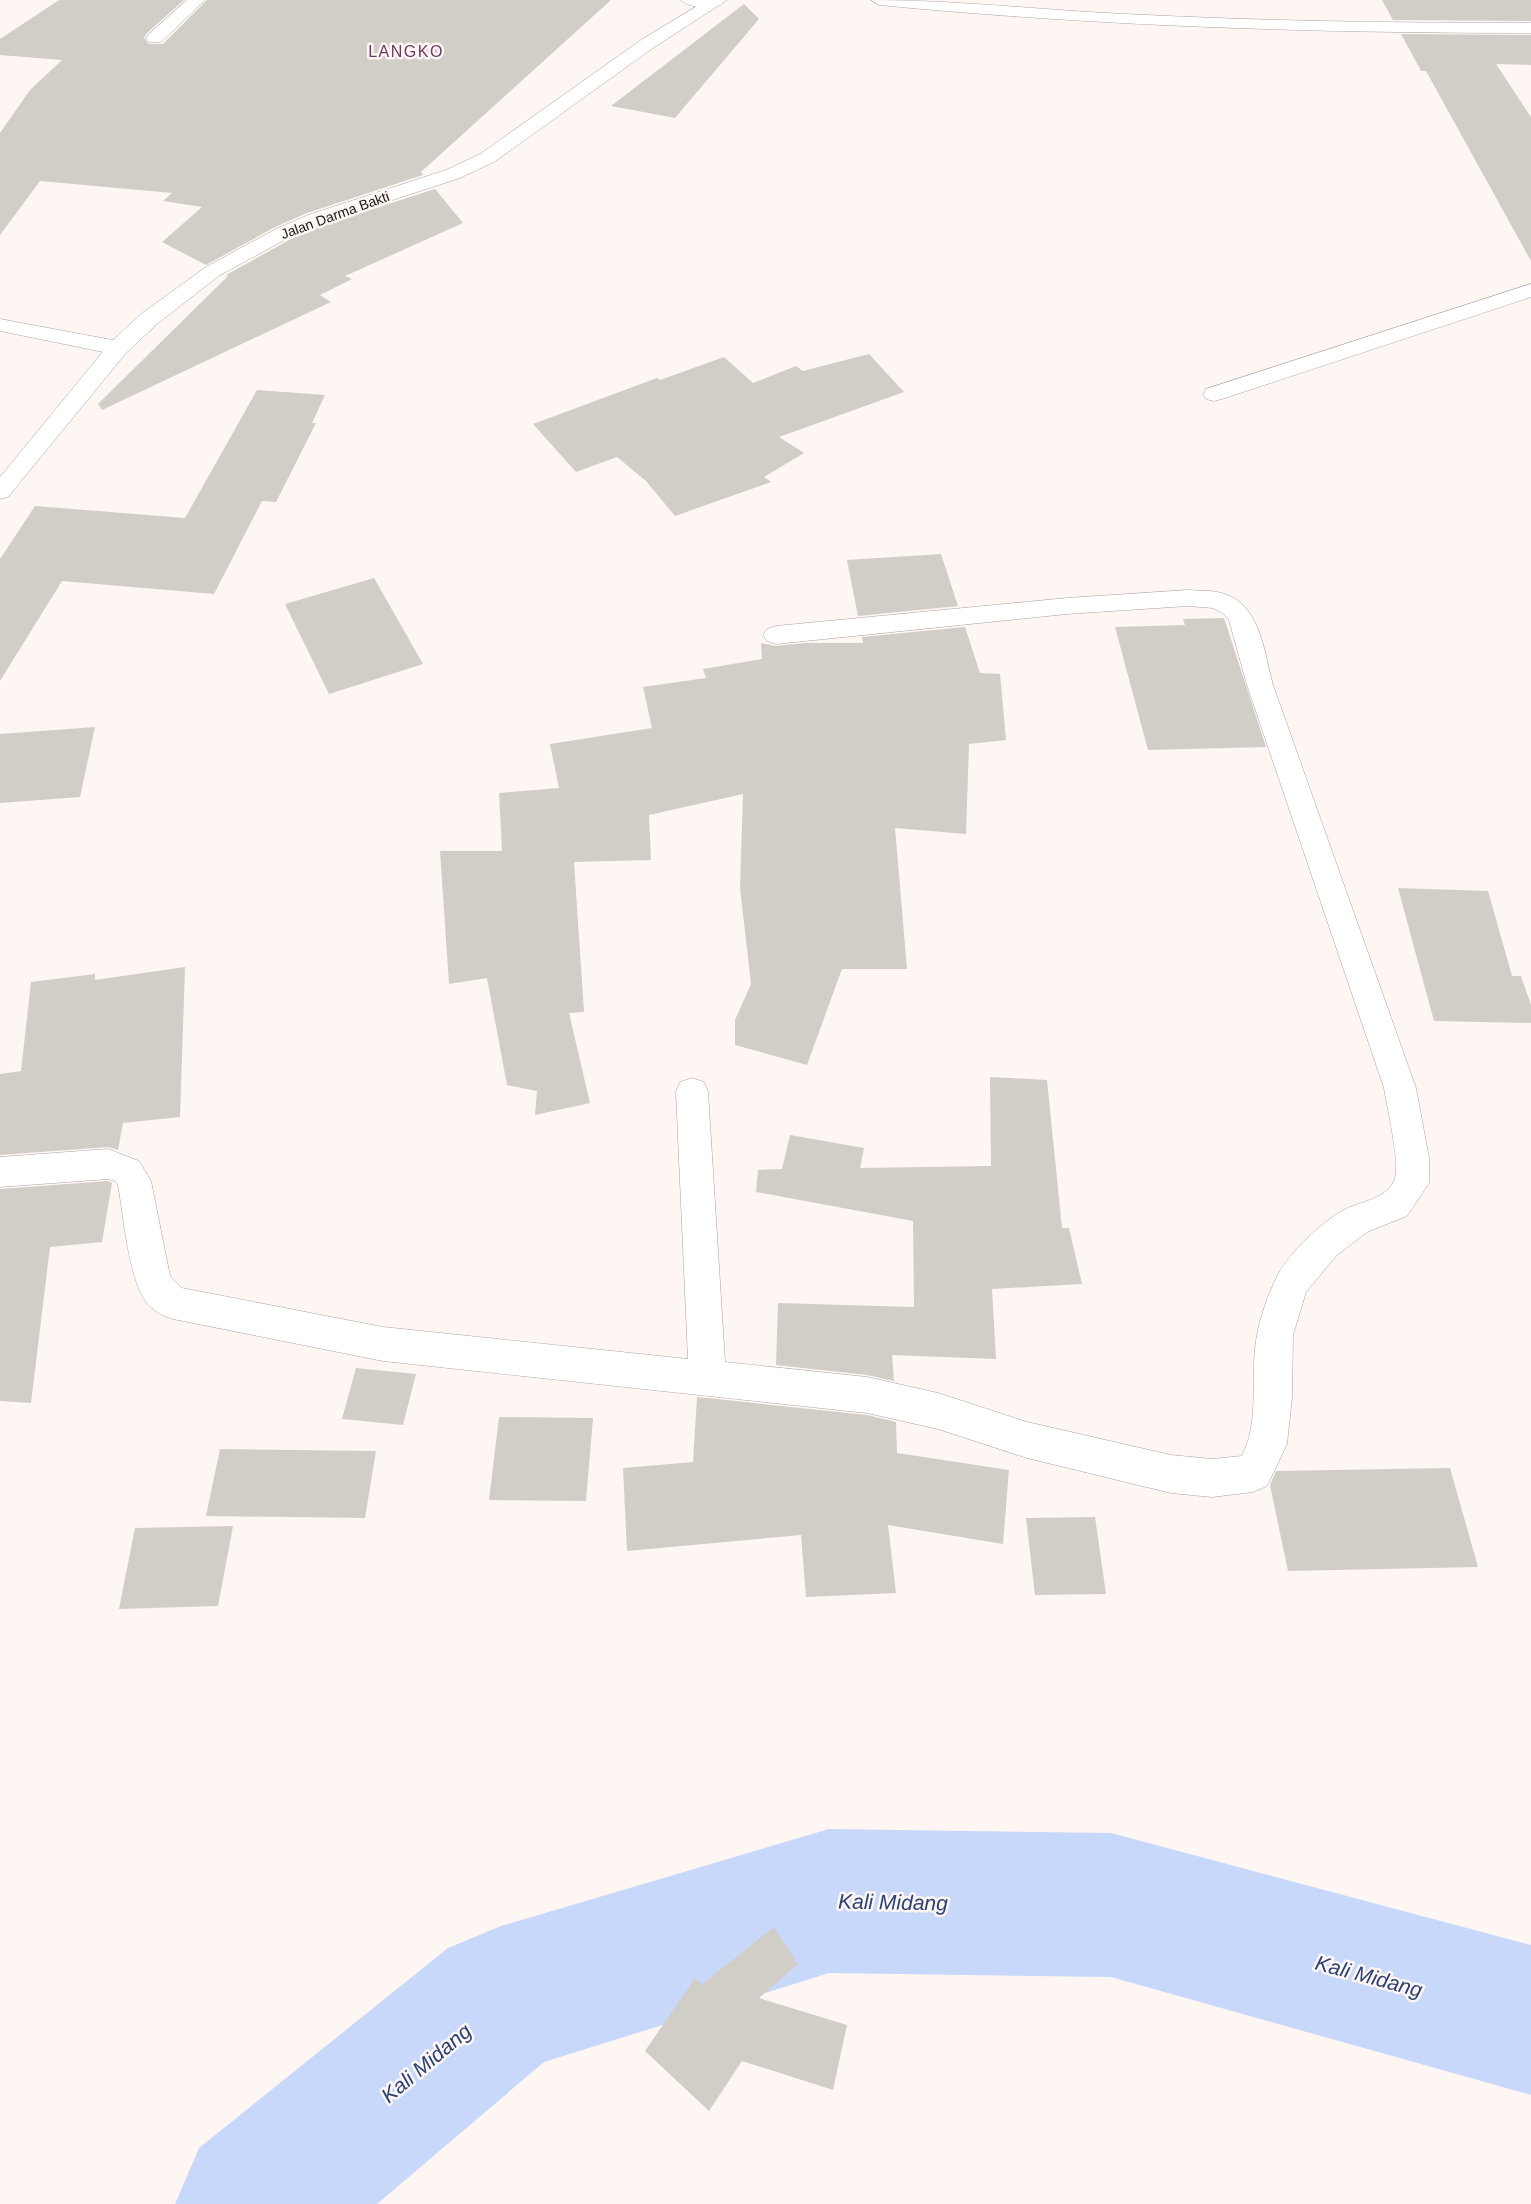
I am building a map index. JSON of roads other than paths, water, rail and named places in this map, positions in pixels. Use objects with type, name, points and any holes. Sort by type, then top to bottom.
[{"type":"street","points":[[155,38],[197,0]]},
{"type":"street","points":[[689,0],[717,1]]},
{"type":"street","points":[[879,0],[1061,17],[1206,24],[1367,28],[1531,28]]},
{"type":"street","name":"Jalan Darma Bakti","points":[[0,492],[118,348],[149,319],[213,272],[283,233],[345,209],[453,174],[487,158],[647,44],[717,1]]},
{"type":"street","points":[[1214,394],[1531,290]]},
{"type":"street","points":[[0,325],[118,348]]},
{"type":"street","points":[[0,1172],[108,1164],[127,1171],[134,1181],[153,1280],[160,1292],[173,1303],[383,1344],[867,1395],[938,1411],[1027,1440],[1171,1474],[1212,1478],[1253,1473],[1268,1444],[1273,1398],[1275,1335],[1291,1284],[1324,1245],[1355,1221],[1395,1205],[1412,1183],[1409,1131],[1400,1088],[1260,685],[1241,618],[1233,608],[1218,600],[1188,598],[1067,606],[776,635]]},
{"type":"street","points":[[692,1092],[707,1377]]},
{"type":"waterway","name":"Kali Midang","points":[[255,2204],[501,2001],[829,1901],[1111,1905],[1531,2020]]},
{"type":"district","name":"LANGKO","points":[[406,51]]}]
